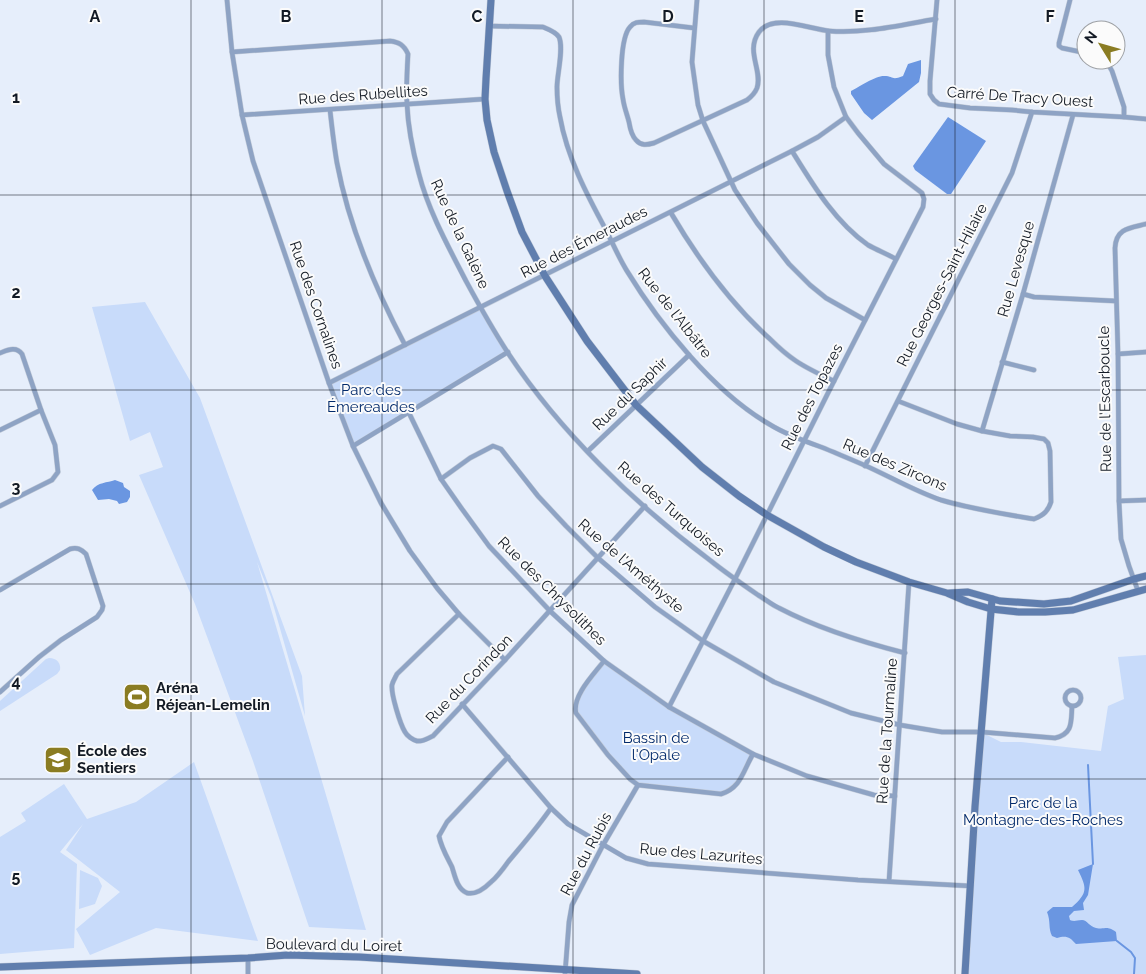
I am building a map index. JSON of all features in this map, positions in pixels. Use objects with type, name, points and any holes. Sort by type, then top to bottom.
[{"type":"street","name":"Rue des Cornalines","points":[[227,0],[232,52],[242,116],[253,161],[353,446],[381,503],[410,552],[459,614],[505,660]]},
{"type":"street","points":[[491,0],[485,99],[487,120],[494,152],[522,232],[544,276],[587,341],[636,405],[702,467],[767,515],[824,547],[856,562],[909,582],[991,609],[1019,612],[1073,610],[1146,589]]},
{"type":"street","points":[[697,0],[692,62],[698,105],[703,121],[735,190],[757,223],[790,264],[810,285],[826,298],[865,320]]},
{"type":"street","name":"Carré De Tracy Ouest","points":[[937,0],[930,94],[939,104],[970,108],[1146,119]]},
{"type":"street","points":[[1070,0],[1058,44],[1062,48],[1076,52]]},
{"type":"street","points":[[694,28],[636,22],[627,31],[624,39],[621,81],[623,98],[632,134],[641,144],[654,143],[747,100],[757,87],[758,80],[754,46],[756,38],[760,30],[767,25],[777,22],[828,31],[866,31],[936,19]]},
{"type":"street","name":"Rue de l'Albâtre","points":[[489,26],[543,27],[559,37],[560,61],[557,86],[560,116],[567,144],[587,194],[625,269],[689,354],[719,385],[748,410],[770,425],[803,441]]},
{"type":"street","name":"Rue des Topazes","points":[[669,707],[923,207],[924,199],[922,193],[884,164],[846,118],[834,87],[828,55],[828,31]]},
{"type":"street","name":"Rue de la Galène","points":[[232,52],[396,42],[406,49],[408,54],[407,104],[419,175],[433,213],[481,308]]},
{"type":"street","points":[[1111,70],[1124,107],[1124,117]]},
{"type":"street","name":"Rue des Rubellites","points":[[242,116],[485,99]]},
{"type":"street","points":[[330,110],[337,163],[345,200],[362,252],[390,317],[405,345]]},
{"type":"street","name":"Rue Georges-Saint-Hilaire","points":[[865,466],[1012,173],[1032,112]]},
{"type":"street","name":"Rue Levesque","points":[[982,430],[1023,294],[1072,115]]},
{"type":"street","name":"Rue des Émeraudes","points":[[330,383],[792,152],[846,118]]},
{"type":"street","points":[[792,152],[806,175],[837,217],[870,246],[896,259]]},
{"type":"street","points":[[671,213],[706,268],[760,330],[796,361],[834,381]]},
{"type":"street","name":"Rue de l'Escarboucle","points":[[1138,591],[1121,539],[1115,248],[1117,236],[1121,232],[1146,224]]},
{"type":"street","points":[[1023,294],[1034,297],[1116,301]]},
{"type":"street","name":"Rue des Turquoises","points":[[481,308],[508,352],[545,403],[615,480],[690,546],[778,608],[855,640],[905,654]]},
{"type":"street","points":[[0,353],[10,349],[17,349],[22,354],[55,445],[58,472],[52,480],[0,506]]},
{"type":"street","points":[[353,446],[508,352]]},
{"type":"street","points":[[1118,354],[1146,352]]},
{"type":"street","name":"Rue du Saphir","points":[[588,451],[689,354]]},
{"type":"street","points":[[1002,362],[1034,370]]},
{"type":"street","name":"Rue des Zircons","points":[[803,441],[941,500],[1034,519],[1042,516],[1049,510],[1051,502],[1050,451],[1048,443],[1044,439],[1010,436],[957,424],[898,401]]},
{"type":"street","points":[[0,430],[41,410]]},
{"type":"street","name":"Rue des Chrysolithes","points":[[409,413],[442,479],[489,546],[550,611],[604,661],[669,707],[753,754],[807,776],[874,795],[895,796]]},
{"type":"street","name":"Rue de l'Améthyste","points":[[442,479],[470,458],[493,446],[501,449],[538,496],[566,526],[598,558],[655,607],[702,641],[774,682],[851,713],[900,725],[942,732],[982,732],[1055,738],[1067,733],[1070,727],[1072,707]]},
{"type":"street","points":[[1119,501],[1146,500]]},
{"type":"street","name":"Rue du Corindon","points":[[459,614],[393,680],[393,695],[405,733],[417,741],[432,736],[505,660],[644,506]]},
{"type":"street","points":[[0,590],[74,548],[82,550],[86,554],[103,606],[97,617],[61,640],[39,657],[0,692]]},
{"type":"street","points":[[947,593],[968,592],[992,599],[1044,604],[1071,601],[1146,576]]},
{"type":"street","name":"Rue de la Tourmaline","points":[[890,881],[909,582]]},
{"type":"street","points":[[965,972],[992,599]]},
{"type":"street","points":[[604,661],[578,696],[574,708],[608,755],[638,785],[721,794],[730,791],[743,777],[753,754]]},
{"type":"street","name":"Rue des Lazurites","points":[[462,704],[551,808],[568,824],[626,858],[648,864],[858,880],[971,886]]},
{"type":"street","points":[[508,757],[446,822],[439,836],[457,883],[462,890],[474,893],[492,882],[551,808]]},
{"type":"street","name":"Rue du Rubis","points":[[566,972],[572,905],[603,845],[638,785]]},
{"type":"street","name":"Boulevard du Loiret","points":[[0,967],[288,955],[359,957],[566,972],[637,974]]},
{"type":"street","points":[[248,958],[248,974]]},
{"type":"green space","points":[[145,302],[200,398],[302,676],[305,716],[271,597],[257,562],[366,930],[309,927],[253,761],[195,604],[139,475],[163,467],[150,432],[130,441],[92,307]]},
{"type":"green space","name":"Parc des Émereaudes","points":[[481,308],[508,352],[353,446],[329,383]]},
{"type":"green space","name":"Parc de la Montagne-des-Roches","points":[[1146,655],[1146,974],[965,974],[981,732],[1001,742],[1021,742],[1101,751],[1108,706],[1124,699],[1118,657]]},
{"type":"green space","points":[[49,658],[59,663],[60,670],[57,674],[0,711],[0,701]]},
{"type":"green space","name":"Bassin de l'Opale","points":[[604,661],[669,707],[753,754],[730,791],[721,794],[638,785],[630,779],[579,718],[575,703]]},
{"type":"green space","points":[[194,762],[258,941],[156,928],[90,955],[76,929],[120,892],[66,850],[83,824],[60,852],[77,864],[74,948],[0,954],[0,837],[26,821],[21,813],[64,784],[87,819],[136,802]]},
{"type":"green space","points":[[80,870],[98,878],[102,886],[95,904],[79,909]]},
{"type":"water","points":[[921,60],[919,82],[872,120],[864,113],[851,94],[851,91],[880,76],[894,78],[903,76],[908,64]]},
{"type":"water","points":[[948,117],[986,141],[951,194],[947,194],[915,170],[913,166]]},
{"type":"water","points":[[115,480],[123,483],[124,487],[130,491],[130,497],[127,502],[119,504],[117,501],[109,499],[98,500],[92,490],[94,487]]},
{"type":"water","points":[[1093,864],[1088,895],[1083,903],[1084,910],[1074,911],[1069,916],[1070,920],[1084,920],[1094,927],[1110,929],[1116,932],[1117,941],[1076,944],[1068,937],[1057,938],[1052,936],[1047,912],[1053,907],[1072,907],[1081,898],[1084,886],[1078,870]]},
{"type":"waterway","points":[[1088,765],[1093,864]]},
{"type":"waterway","points":[[1117,941],[1131,952],[1135,958],[1134,974]]},
{"type":"place","name":"Aréna Réjean‑Lemelin","points":[[137,697]]},
{"type":"place","name":"École des Sentiers","points":[[58,760]]}]
